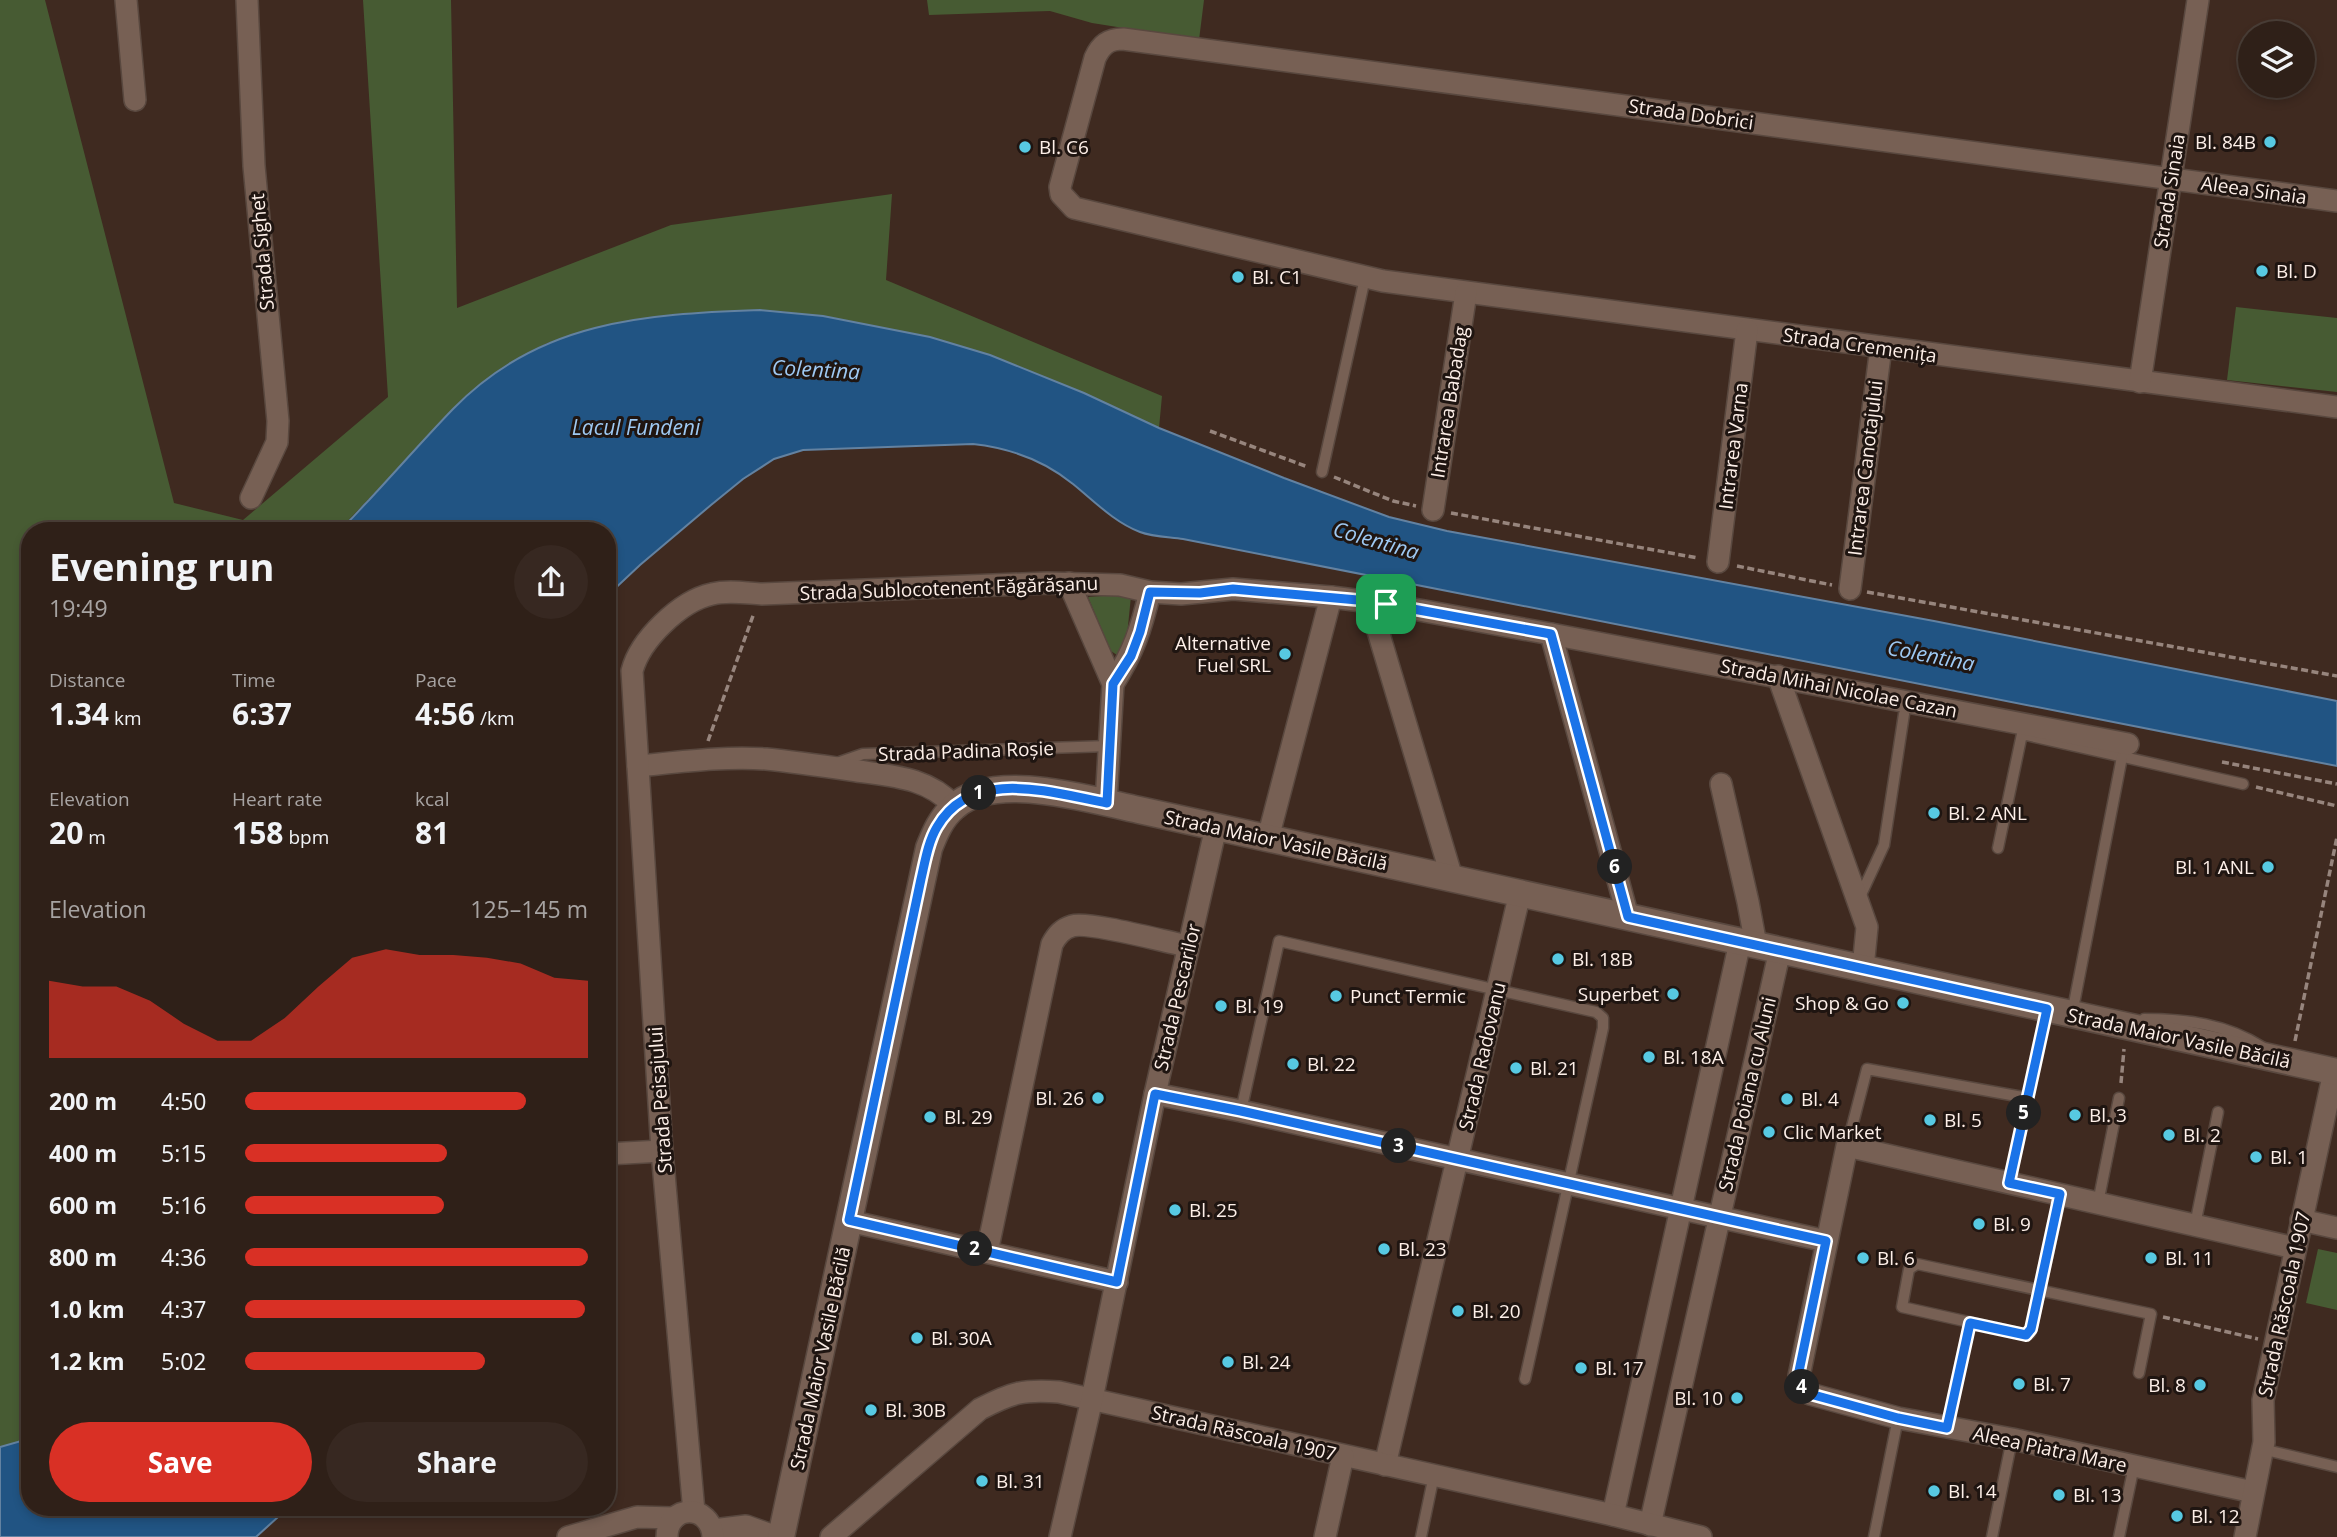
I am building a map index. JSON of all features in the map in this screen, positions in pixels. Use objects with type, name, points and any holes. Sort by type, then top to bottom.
[{"type":"street","points":[[126,0],[135,100]]},
{"type":"street","name":"Strada Sighet","points":[[247,0],[254,166],[278,421],[277,442],[251,498]]},
{"type":"street","name":"Strada Sinaia","points":[[2140,382],[2198,0]]},
{"type":"street","name":"Strada Dobrici","points":[[1374,279],[1074,208],[1066,202],[1060,194],[1061,176],[1095,58],[1104,44],[1123,38],[1212,49],[2171,179]]},
{"type":"street","name":"Aleea Sinaia","points":[[2171,179],[2337,201]]},
{"type":"street","name":"Strada Cremenița","points":[[1374,279],[2337,407]]},
{"type":"street","name":"Intrarea Babadag","points":[[1433,510],[1466,293]]},
{"type":"street","name":"Intrarea Varna","points":[[1718,562],[1747,330]]},
{"type":"street","name":"Intrarea Canotajului","points":[[1850,589],[1881,347]]},
{"type":"street","points":[[1069,583],[1113,684],[1107,803]]},
{"type":"street","name":"Strada Sublocotenent Făgărășanu","points":[[632,688],[632,671],[637,653],[648,639],[685,607],[715,593],[762,594],[1069,583],[1120,584],[1150,592],[1200,593],[1233,589],[1369,601],[1551,634]]},
{"type":"street","points":[[1113,684],[1131,656],[1150,592]]},
{"type":"street","points":[[1268,838],[1331,597]]},
{"type":"street","points":[[1369,601],[1452,878]]},
{"type":"street","points":[[1551,634],[1628,917]]},
{"type":"street","name":"Strada Mihai Nicolae Cazan","points":[[1551,634],[1778,676],[2125,750]]},
{"type":"street","points":[[1778,676],[1867,927],[1863,968]]},
{"type":"street","name":"Strada Peisajului","points":[[632,688],[662,1151],[678,1522]]},
{"type":"street","name":"Strada Padina Roșie","points":[[638,766],[701,759],[764,759],[908,779],[939,791],[954,806]]},
{"type":"street","points":[[1721,784],[1759,946]]},
{"type":"street","name":"Strada Maior Vasile Băcilă","points":[[779,1537],[921,879],[937,827],[954,806],[983,792],[1012,788],[1107,803],[2336,1072]]},
{"type":"street","name":"Strada Pescarilor","points":[[1060,1537],[1092,1399],[1155,1094],[1216,827]]},
{"type":"street","name":"Strada Radovanu","points":[[1385,1465],[1520,893]]},
{"type":"street","points":[[987,1252],[1052,944],[1057,936],[1063,930],[1082,925],[1188,946]]},
{"type":"street","name":"Strada Poiana cu Aluni","points":[[1613,1515],[1681,1208],[1759,946]]},
{"type":"street","name":"Strada Poiana cu Aluni","points":[[1650,1524],[1719,1217],[1759,946]]},
{"type":"street","name":"Strada Răscoala 1907","points":[[2245,1537],[2264,1437],[2263,1400],[2336,1072]]},
{"type":"street","points":[[1155,1094],[1826,1241]]},
{"type":"street","points":[[1847,1146],[2295,1248]]},
{"type":"street","name":"Aleea Piatra Mare","points":[[1847,1146],[1798,1376],[1802,1387],[1810,1394],[1898,1418],[2253,1492]]},
{"type":"street","points":[[616,1154],[662,1151]]},
{"type":"street","points":[[849,1220],[1117,1282]]},
{"type":"street","points":[[2301,1220],[2337,1228]]},
{"type":"street","name":"Strada Răscoala 1907","points":[[831,1537],[980,1409],[1006,1395],[1031,1389],[1092,1399],[1702,1537]]},
{"type":"street","points":[[1325,1537],[1343,1456]]},
{"type":"street","points":[[568,1537],[637,1517],[678,1522],[706,1518],[713,1533],[746,1526],[779,1537]]},
{"type":"lane","points":[[1322,472],[1374,279]]},
{"type":"lane","points":[[1858,902],[1884,845],[1904,714]]},
{"type":"lane","points":[[1998,848],[2022,734],[2125,750],[2243,784]]},
{"type":"lane","name":"Strada Padina Roșie","points":[[825,767],[863,754],[1109,746]]},
{"type":"lane","points":[[2059,1012],[2125,750]]},
{"type":"lane","points":[[1241,1111],[1279,941],[1596,1012],[1603,1018],[1603,1028],[1525,1379]]},
{"type":"lane","points":[[1847,1146],[1867,1069],[2028,1098],[2009,1183]]},
{"type":"lane","points":[[2098,1203],[2119,1098]]},
{"type":"lane","points":[[2195,1224],[2218,1112]]},
{"type":"lane","points":[[2060,1194],[2040,1289],[2030,1333],[2026,1335],[1902,1307],[1909,1269],[1917,1264],[2040,1289],[2151,1314],[2138,1373]]},
{"type":"lane","points":[[1947,1428],[1970,1323]]},
{"type":"lane","points":[[1874,1537],[1898,1418]]},
{"type":"lane","points":[[1992,1537],[2012,1440]]},
{"type":"lane","points":[[2262,1449],[2337,1467]]},
{"type":"lane","points":[[2119,1537],[2134,1466]]},
{"type":"lane","points":[[1420,1537],[1434,1475]]},
{"type":"path","points":[[1210,431],[1393,501],[1433,510],[1850,589],[2337,676]]},
{"type":"path","points":[[701,759],[762,594]]},
{"type":"path","points":[[2219,761],[2337,784]]},
{"type":"path","points":[[2243,784],[2337,806]]},
{"type":"path","points":[[2288,1062],[2337,837]]},
{"type":"path","points":[[2028,1098],[2059,1012]]},
{"type":"path","points":[[2115,1024],[2119,1098]]},
{"type":"path","points":[[2151,1314],[2275,1343]]},
{"type":"green space","points":[[0,0],[45,0],[174,503],[243,520],[388,397],[363,0],[451,0],[457,308],[671,225],[892,194],[886,280],[1162,396],[1159,428],[1084,393],[990,355],[930,337],[788,312],[760,310],[675,314],[547,343],[511,364],[466,397],[347,522],[21,522],[21,1442],[0,1447]]},
{"type":"green space","points":[[927,0],[1204,0],[1199,40],[1092,23],[1050,11],[929,15]]},
{"type":"green space","points":[[2236,307],[2337,318],[2337,392],[2227,380]]},
{"type":"green space","points":[[1131,596],[1126,646],[1117,655],[1111,651],[1088,597]]},
{"type":"green space","points":[[2318,1249],[2337,1253],[2337,1310],[2306,1303]]},
{"type":"water","name":"Lacul Fundeni","points":[[760,310],[823,316],[930,337],[990,355],[1084,393],[1159,428],[1284,478],[1389,517],[1447,531],[1934,621],[2337,701],[2337,766],[1183,539],[1150,535],[1122,523],[1073,484],[1039,462],[1013,452],[973,444],[803,450],[774,459],[743,479],[711,505],[616,588],[616,522],[348,522],[453,409],[486,380],[521,357],[557,340],[595,328],[634,320]]},
{"type":"water","points":[[21,1441],[21,1516],[279,1516],[256,1537],[0,1537],[0,1447]]},
{"type":"place","name":"Bl. 84B","points":[[2270,142]]},
{"type":"place","name":"Bl. C6","points":[[1025,147]]},
{"type":"place","name":"Bl. D","points":[[2262,271]]},
{"type":"place","name":"Bl. C1","points":[[1238,277]]},
{"type":"place","name":"Alternative Fuel SRL","points":[[1285,654]]},
{"type":"place","name":"Bl. 2 ANL","points":[[1934,813]]},
{"type":"place","name":"Bl. 1 ANL","points":[[2268,867]]},
{"type":"place","name":"Bl. 18B","points":[[1558,959]]},
{"type":"place","name":"Superbet","points":[[1673,994]]},
{"type":"place","name":"Punct Termic","points":[[1336,996]]},
{"type":"place","name":"Shop & Go","points":[[1903,1003]]},
{"type":"place","name":"Bl. 19","points":[[1221,1006]]},
{"type":"place","name":"Bl. 18A","points":[[1649,1057]]},
{"type":"place","name":"Bl. 22","points":[[1293,1064]]},
{"type":"place","name":"Bl. 21","points":[[1516,1068]]},
{"type":"place","name":"Bl. 26","points":[[1098,1098]]},
{"type":"place","name":"Bl. 4","points":[[1787,1099]]},
{"type":"place","name":"Bl. 3","points":[[2075,1115]]},
{"type":"place","name":"Bl. 29","points":[[930,1117]]},
{"type":"place","name":"Bl. 5","points":[[1930,1120]]},
{"type":"place","name":"Clic Market","points":[[1769,1132]]},
{"type":"place","name":"Bl. 2","points":[[2169,1135]]},
{"type":"place","name":"Bl. 1","points":[[2256,1157]]},
{"type":"place","name":"Bl. 25","points":[[1175,1210]]},
{"type":"place","name":"Bl. 9","points":[[1979,1224]]},
{"type":"place","name":"Bl. 23","points":[[1384,1249]]},
{"type":"place","name":"Bl. 6","points":[[1863,1258]]},
{"type":"place","name":"Bl. 11","points":[[2151,1258]]},
{"type":"place","name":"Bl. 20","points":[[1458,1311]]},
{"type":"place","name":"Bl. 30A","points":[[917,1338]]},
{"type":"place","name":"Bl. 24","points":[[1228,1362]]},
{"type":"place","name":"Bl. 17","points":[[1581,1368]]},
{"type":"place","name":"Bl. 7","points":[[2019,1384]]},
{"type":"place","name":"Bl. 8","points":[[2200,1385]]},
{"type":"place","name":"Bl. 10","points":[[1737,1398]]},
{"type":"place","name":"Bl. 30B","points":[[871,1410]]},
{"type":"place","name":"Bl. 31","points":[[982,1481]]},
{"type":"place","name":"Bl. 14","points":[[1934,1491]]},
{"type":"place","name":"Bl. 13","points":[[2059,1495]]},
{"type":"place","name":"Bl. 12","points":[[2177,1516]]},
{"type":"route","points":[[1233,589],[1265,590],[1386,604],[1551,634],[1628,917],[2047,1009],[2009,1183],[2060,1194],[2031,1329],[2026,1335],[1970,1323],[1947,1428],[1810,1394],[1802,1387],[1798,1376],[1826,1241],[1155,1094],[1117,1282],[849,1220],[921,879],[937,827],[954,806],[973,795],[993,789],[1012,788],[1107,803],[1113,684],[1131,656],[1150,592],[1181,594],[1233,589]]},
{"type":"water label","name":"Colentina","points":[[816,370]]},
{"type":"water label","name":"Colentina","points":[[1376,541]]},
{"type":"water label","name":"Colentina","points":[[1931,656]]}]
